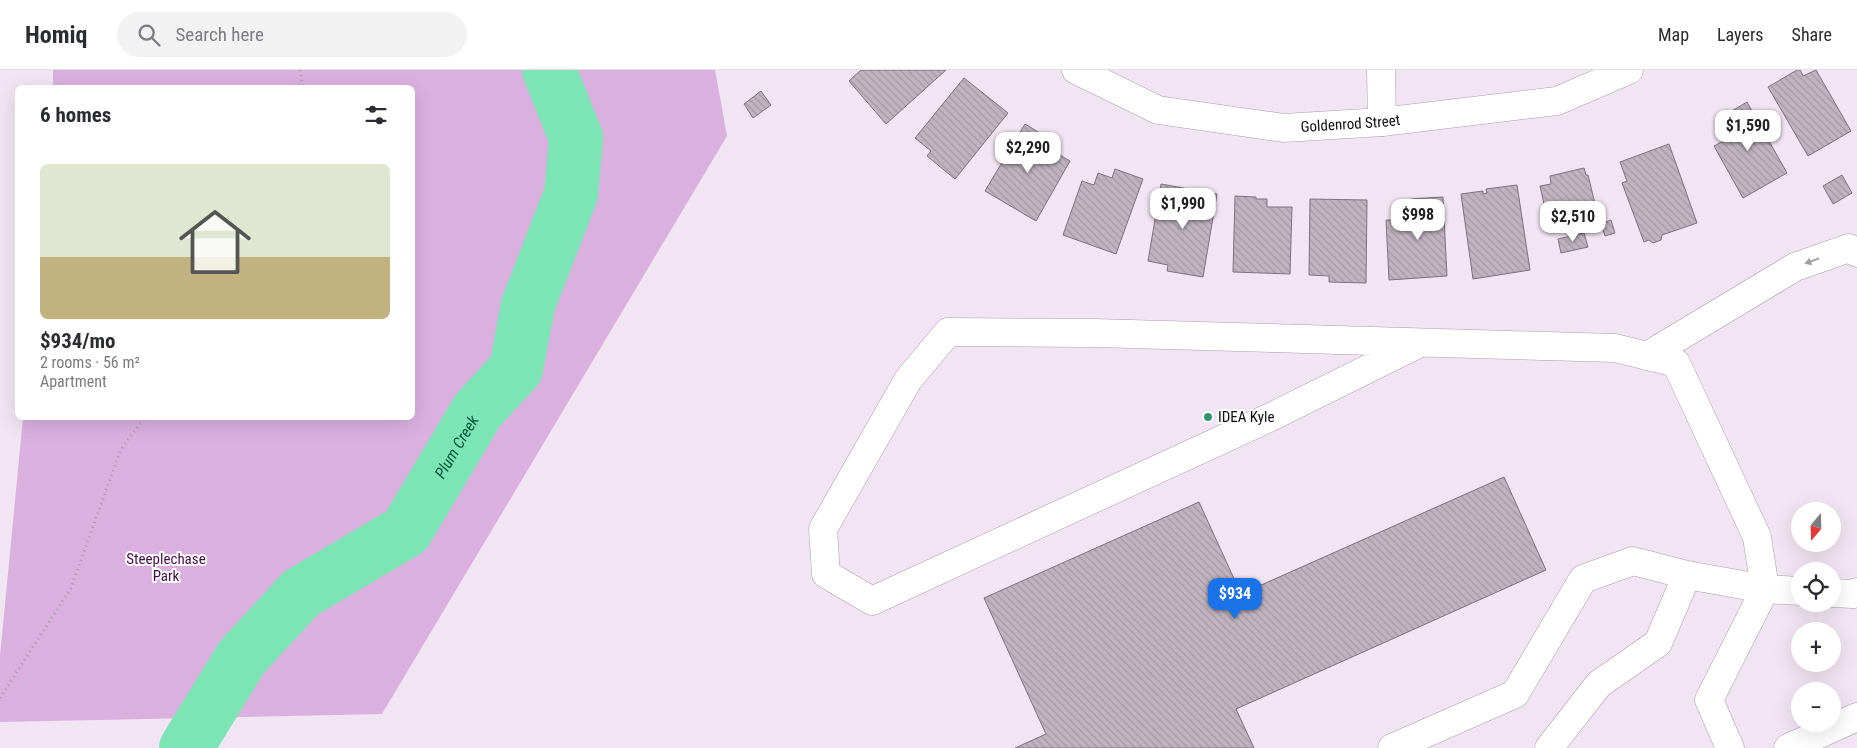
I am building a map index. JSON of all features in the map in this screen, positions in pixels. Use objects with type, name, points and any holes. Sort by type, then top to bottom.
[{"type":"street","name":"Goldenrod Street","points":[[1076,70],[1158,110],[1284,128],[1382,122],[1557,101],[1628,70]]},
{"type":"street","points":[[1381,70],[1382,122]]},
{"type":"street","points":[[1647,356],[1795,268],[1849,248],[1857,253]]},
{"type":"street","points":[[1420,343],[1273,416],[872,601],[826,574],[822,529],[908,380],[948,332],[1095,333],[1615,348],[1676,363],[1757,537],[1765,589],[1709,700],[1730,748]]},
{"type":"street","points":[[1392,748],[1515,694],[1583,579],[1633,561],[1687,575],[1765,589],[1791,590]]},
{"type":"street","points":[[1549,748],[1599,684],[1658,643],[1687,575]]},
{"type":"street","points":[[1841,593],[1853,594],[1857,592]]},
{"type":"street","points":[[1788,748],[1857,717]]},
{"type":"path","points":[[300,70],[302,85]]},
{"type":"path","points":[[0,698],[71,588],[121,448],[142,420]]},
{"type":"green space","name":"Steeplechase Park","points":[[53,70],[715,70],[727,136],[382,714],[0,722],[0,656],[23,420],[415,420],[415,85],[53,85]]},
{"type":"building","points":[[861,70],[946,70],[886,124],[849,81]]},
{"type":"building","points":[[1800,70],[1803,76],[1816,70],[1851,131],[1808,156],[1768,87]]},
{"type":"building","points":[[964,78],[1008,113],[955,179],[927,156],[931,151],[915,138]]},
{"type":"building","points":[[761,91],[771,105],[753,118],[744,104]]},
{"type":"building","points":[[1747,102],[1787,173],[1743,198],[1714,146],[1731,137],[1720,118]]},
{"type":"building","points":[[1025,124],[1043,135],[1041,137],[1051,142],[1048,148],[1070,161],[1036,221],[985,191]]},
{"type":"building","points":[[1669,144],[1697,223],[1662,235],[1661,240],[1653,243],[1649,240],[1644,242],[1622,183],[1627,181],[1620,162]]},
{"type":"building","points":[[1584,168],[1586,175],[1588,175],[1599,220],[1550,231],[1540,186],[1551,184],[1550,176]]},
{"type":"building","points":[[1115,169],[1143,179],[1116,254],[1063,235],[1082,181],[1094,185],[1098,173],[1112,178]]},
{"type":"building","points":[[1842,175],[1852,193],[1833,204],[1823,186]]},
{"type":"building","points":[[1161,184],[1217,194],[1203,277],[1167,271],[1168,265],[1148,261]]},
{"type":"building","points":[[1517,185],[1530,270],[1473,279],[1461,194],[1483,191],[1483,194],[1487,193],[1486,189]]},
{"type":"building","points":[[1235,196],[1267,199],[1267,207],[1292,207],[1290,274],[1233,272]]},
{"type":"building","points":[[1443,197],[1447,276],[1389,280],[1386,220],[1398,220],[1398,209],[1412,209],[1411,199]]},
{"type":"building","points":[[1310,199],[1367,200],[1366,283],[1329,282],[1329,276],[1309,275]]},
{"type":"building","points":[[1611,220],[1615,233],[1605,236],[1601,224]]},
{"type":"building","points":[[1584,233],[1588,247],[1561,253],[1558,239]]},
{"type":"building","points":[[1504,477],[1546,570],[1236,709],[1254,748],[1015,748],[1046,734],[984,598],[1199,502],[1241,594]]},
{"type":"waterway","name":"Plum Creek","points":[[186,748],[242,657],[301,593],[406,531],[478,410],[516,369],[528,305],[571,194],[576,138],[549,70]]},
{"type":"place","name":"IDEA Kyle","points":[[1208,417]]}]
